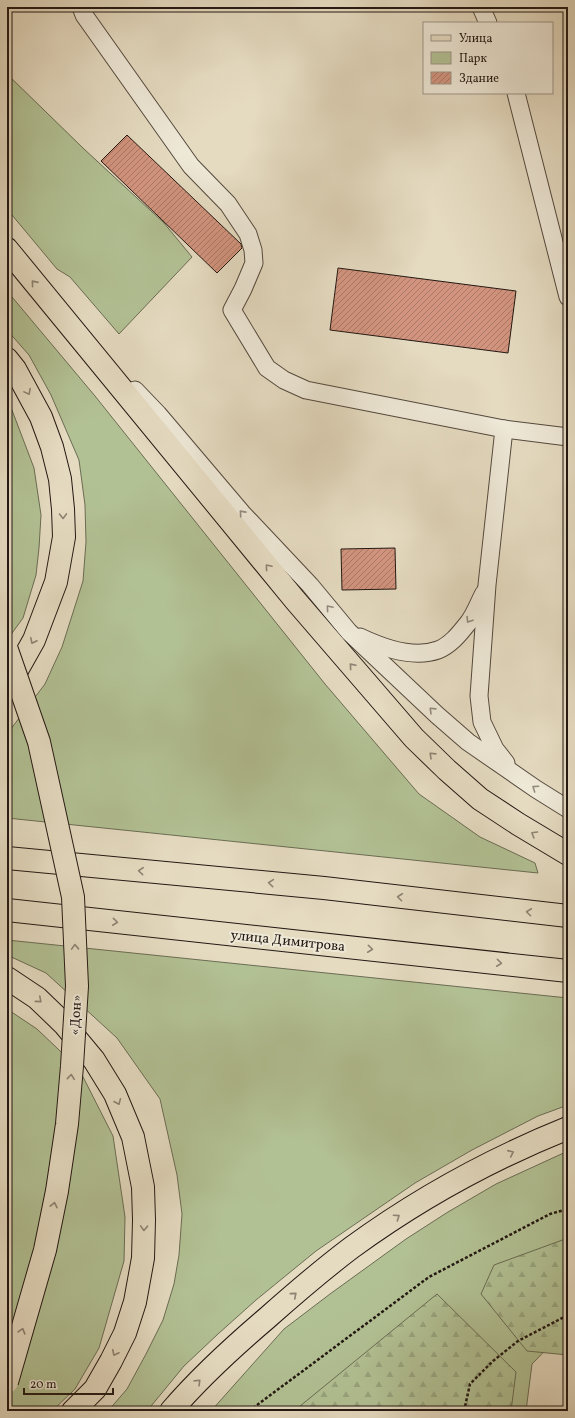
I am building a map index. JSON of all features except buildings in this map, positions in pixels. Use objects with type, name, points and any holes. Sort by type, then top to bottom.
[{"type":"main road","points":[[7,249],[290,594],[414,738],[480,799],[568,854]]},
{"type":"main road","points":[[7,359],[15,369],[41,417],[52,447],[60,479],[64,537],[56,582],[34,640],[7,688]]},
{"type":"main road","name":"«Дон»","points":[[7,650],[39,742],[73,897],[77,986],[67,1124],[57,1191],[45,1250],[7,1382]]},
{"type":"main road","points":[[7,858],[324,888],[568,916]]},
{"type":"main road","name":"улица Димитрова","points":[[7,910],[568,971]]},
{"type":"main road","points":[[7,978],[37,998],[64,1024],[94,1060],[115,1094],[133,1137],[143,1187],[143,1258],[136,1302],[125,1333],[111,1361],[95,1388],[74,1411]]},
{"type":"main road","points":[[171,1411],[184,1395],[237,1344],[292,1296],[351,1248],[451,1184],[493,1161],[568,1128]]},
{"type":"lane","points":[[81,7],[84,15],[192,166],[228,204],[248,234],[253,250],[254,263],[232,310],[267,368],[284,380],[306,390],[504,430],[568,437]]},
{"type":"lane","points":[[481,7],[488,22]]},
{"type":"lane","points":[[516,94],[568,297]]},
{"type":"lane","points":[[53,306],[158,414],[242,513],[310,586],[349,632],[468,742],[568,809]]},
{"type":"lane","points":[[504,430],[487,585],[479,679],[479,696],[482,722],[495,749],[512,772]]},
{"type":"lane","points":[[349,632],[392,650],[422,653],[439,650],[453,641],[469,622],[487,585]]},
{"type":"path","points":[[248,1411],[428,1277],[550,1214],[568,1209]]},
{"type":"path","points":[[464,1411],[470,1384],[493,1361],[518,1341],[568,1315]]},
{"type":"green space","points":[[7,74],[84,149],[164,223],[192,257],[119,334],[70,277],[57,269],[7,209]]},
{"type":"green space","points":[[7,291],[95,396],[325,684],[419,794],[480,837],[535,863],[538,873],[7,818],[7,734],[45,684],[62,647],[83,581],[86,542],[85,505],[79,460],[51,395],[29,355],[7,330]]},
{"type":"green space","points":[[7,397],[34,468],[41,515],[36,575],[23,618],[7,640]]},
{"type":"green space","points":[[7,940],[568,998],[568,1105],[538,1116],[472,1150],[415,1183],[316,1251],[256,1300],[184,1366],[147,1411],[108,1411],[127,1389],[146,1354],[163,1320],[174,1284],[179,1255],[182,1214],[177,1175],[160,1099],[117,1038],[46,973],[7,955]]},
{"type":"green space","points":[[7,1009],[37,1029],[79,1069],[113,1136],[125,1217],[124,1261],[99,1348],[75,1389],[52,1411],[7,1411]]},
{"type":"green space","points":[[568,1151],[568,1327],[532,1364],[526,1411],[211,1411],[284,1329],[330,1294],[406,1239],[448,1212],[496,1184]]},
{"type":"green space","points":[[568,1238],[568,1355],[527,1351],[481,1294],[494,1265]]},
{"type":"green space","points":[[437,1294],[516,1372],[511,1411],[294,1411]]}]
